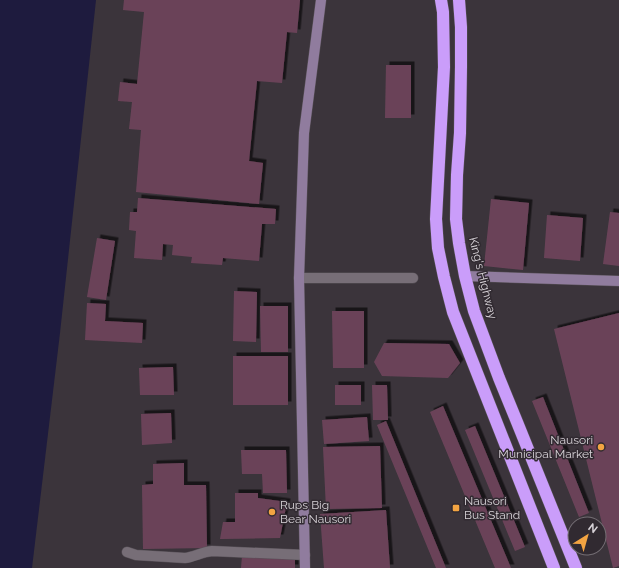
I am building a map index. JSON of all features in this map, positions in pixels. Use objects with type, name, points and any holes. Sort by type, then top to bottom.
[{"type":"highway","points":[[441,0],[444,40],[436,219],[438,248],[444,277],[454,312],[554,568]]},
{"type":"highway","name":"King's Highway","points":[[459,0],[461,66],[456,219],[465,276],[474,311],[499,378],[576,568]]},
{"type":"street","points":[[306,568],[299,278],[304,133],[321,0]]},
{"type":"street","points":[[465,276],[619,281]]},
{"type":"street","points":[[299,278],[413,278]]},
{"type":"street","points":[[127,552],[136,555],[185,558],[212,551],[305,555]]},
{"type":"shaded area","points":[[0,0],[96,0],[60,333],[32,568],[0,568]]},
{"type":"building","points":[[124,0],[300,0],[297,33],[287,32],[282,83],[257,81],[249,161],[263,163],[259,204],[136,192],[141,130],[129,129],[132,102],[118,101],[120,82],[137,84],[144,12],[123,10]]},
{"type":"building","points":[[386,65],[411,65],[411,118],[385,118]]},
{"type":"building","points":[[138,198],[276,209],[275,224],[262,224],[259,261],[223,258],[222,265],[191,263],[192,257],[172,255],[173,245],[163,244],[162,260],[134,258],[136,231],[129,230],[130,212],[137,212]]},
{"type":"building","points":[[491,199],[529,203],[523,270],[484,266]]},
{"type":"building","points":[[610,212],[619,213],[619,266],[603,264]]},
{"type":"building","points":[[547,215],[583,218],[580,261],[544,258]]},
{"type":"building","points":[[97,238],[115,241],[106,300],[87,297]]},
{"type":"building","points":[[234,291],[257,292],[256,342],[233,341]]},
{"type":"building","points":[[87,303],[106,304],[105,321],[143,323],[142,343],[85,340]]},
{"type":"building","points":[[260,306],[288,306],[288,352],[261,352]]},
{"type":"building","points":[[332,311],[364,311],[364,368],[333,368]]},
{"type":"building","name":"Nausori Municipal Market","points":[[619,313],[619,566],[613,568],[607,544],[607,516],[600,516],[554,329]]},
{"type":"building","points":[[384,343],[449,344],[460,363],[448,378],[382,376],[374,362]]},
{"type":"building","points":[[233,356],[288,356],[288,405],[233,405]]},
{"type":"building","points":[[173,367],[174,395],[140,395],[139,368]]},
{"type":"building","points":[[335,385],[361,385],[361,405],[335,405]]},
{"type":"building","points":[[372,385],[387,385],[388,420],[373,420]]},
{"type":"building","points":[[543,397],[589,513],[579,516],[532,401]]},
{"type":"building","points":[[443,406],[511,568],[495,568],[430,412]]},
{"type":"building","points":[[171,413],[172,443],[142,445],[141,414]]},
{"type":"building","points":[[367,417],[369,441],[324,444],[322,420]]},
{"type":"building","points":[[386,421],[446,568],[436,568],[377,425]]},
{"type":"building","points":[[475,426],[525,547],[515,551],[465,430]]},
{"type":"building","points":[[380,446],[382,508],[326,509],[323,447]]},
{"type":"building","points":[[241,450],[286,450],[287,493],[263,493],[262,474],[242,474]]},
{"type":"building","points":[[184,463],[184,485],[206,485],[207,548],[143,549],[142,485],[153,484],[153,464]]},
{"type":"building","name":"Rups Big Bear Nausori","points":[[235,493],[258,493],[258,498],[287,502],[280,538],[220,539],[223,522],[235,522]]},
{"type":"building","points":[[386,510],[390,568],[324,568],[320,514]]},
{"type":"building","points":[[242,556],[295,558],[295,568],[241,568]]},
{"type":"place","name":"Nausori Municipal Market","points":[[601,447]]},
{"type":"place","name":"Nausori Bus Stand","points":[[456,508]]},
{"type":"place","name":"Rups Big Bear Nausori","points":[[272,512]]}]
